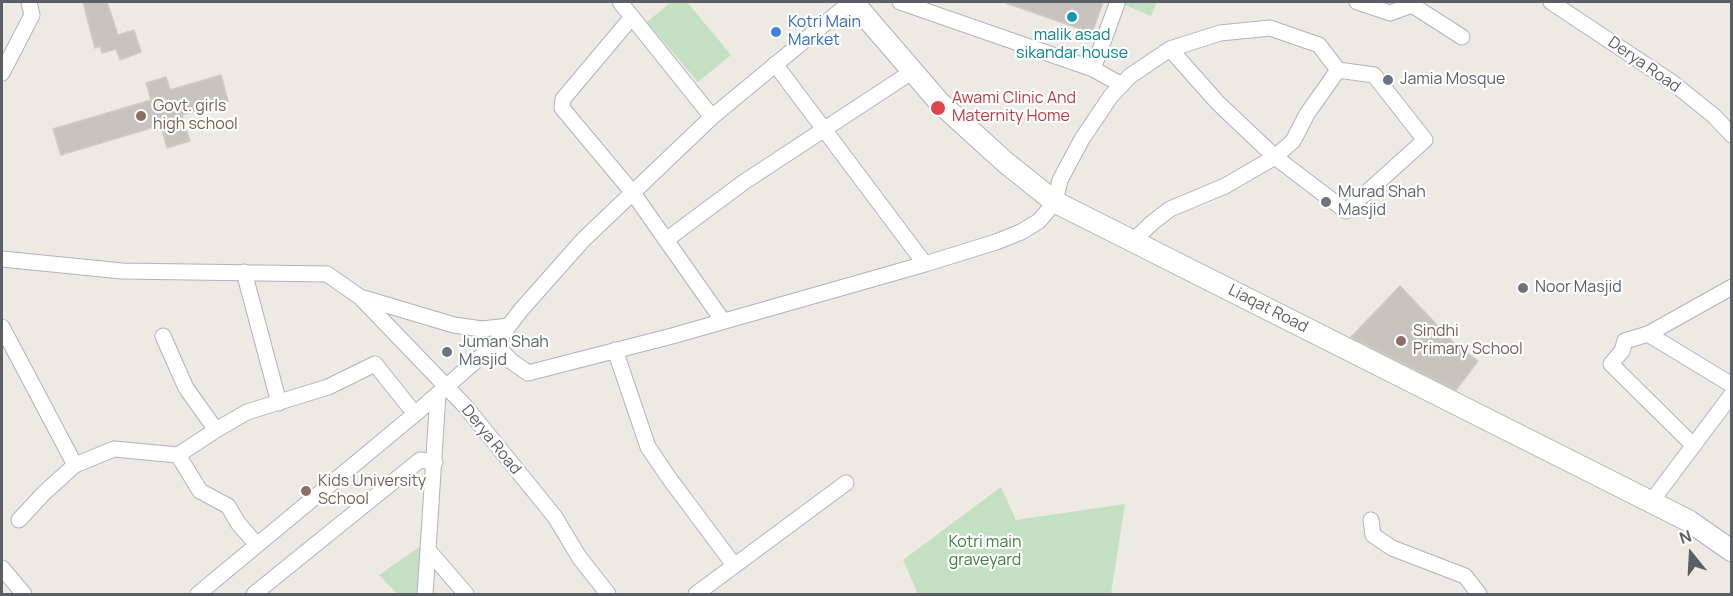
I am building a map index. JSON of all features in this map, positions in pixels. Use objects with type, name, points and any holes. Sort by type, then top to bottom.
[{"type":"street","points":[[2,72],[32,15],[29,2]]},
{"type":"street","points":[[620,2],[712,117]]},
{"type":"street","points":[[198,594],[415,414],[495,344],[521,310],[583,240],[712,117],[852,2]]},
{"type":"street","name":"Liaqat Road","points":[[852,2],[948,111],[1005,162],[1055,202],[1689,521],[1729,544]]},
{"type":"street","points":[[900,2],[1093,69],[1122,85]]},
{"type":"street","points":[[1357,2],[1390,13],[1412,5],[1462,37]]},
{"type":"street","name":"Derya Road","points":[[1551,2],[1673,84],[1714,116],[1731,135]]},
{"type":"street","points":[[1093,69],[1116,4]]},
{"type":"street","points":[[632,17],[563,99],[562,108],[633,193],[723,321]]},
{"type":"street","points":[[495,344],[511,361],[528,374],[996,243],[1039,221],[1055,202],[1060,180],[1095,118],[1130,76],[1170,50],[1221,33],[1270,28],[1319,45],[1338,69],[1374,75],[1425,140],[1346,211],[1275,157],[1218,103],[1170,50]]},
{"type":"street","points":[[775,64],[925,264]]},
{"type":"street","points":[[1133,242],[1170,209],[1225,186],[1275,157],[1293,141],[1307,114],[1338,69]]},
{"type":"street","points":[[666,240],[744,182],[913,72]]},
{"type":"street","points":[[2,260],[122,271],[327,274],[360,297],[454,325],[482,329],[509,326]]},
{"type":"street","points":[[244,272],[279,403]]},
{"type":"street","points":[[1693,445],[1611,364],[1623,351],[1625,341],[1648,334],[1731,287]]},
{"type":"street","name":"Derya Road","points":[[360,297],[442,390],[465,406],[555,517],[579,557],[608,594]]},
{"type":"street","points":[[2,327],[75,465]]},
{"type":"street","points":[[1648,334],[1731,385]]},
{"type":"street","points":[[163,336],[186,388],[216,430]]},
{"type":"street","points":[[615,350],[648,447],[734,565]]},
{"type":"street","points":[[20,519],[75,465],[114,449],[178,454],[247,412],[328,387],[375,364],[415,414]]},
{"type":"street","points":[[425,594],[442,390]]},
{"type":"street","points":[[1651,502],[1731,394]]},
{"type":"street","points":[[178,454],[200,491],[228,506],[238,524],[257,545]]},
{"type":"street","points":[[254,594],[420,460],[435,462]]},
{"type":"street","points":[[696,594],[846,483]]},
{"type":"street","points":[[1371,520],[1373,535],[1392,548],[1465,576],[1479,594]]},
{"type":"street","points":[[428,550],[466,594]]},
{"type":"street","points":[[2,568],[24,594]]},
{"type":"green space","points":[[671,2],[687,2],[731,55],[698,82],[647,22]]},
{"type":"green space","points":[[1118,2],[1157,2],[1151,16]]},
{"type":"green space","name":"Kotri main graveyard","points":[[1001,487],[1016,520],[1125,504],[1111,594],[918,594],[903,560]]},
{"type":"green space","points":[[421,546],[418,594],[397,594],[379,575]]},
{"type":"building","points":[[83,2],[107,2],[118,35],[134,30],[141,52],[120,60],[116,49],[102,53],[100,46],[95,48]]},
{"type":"building","name":"malik asad sikandar house","points":[[1007,2],[1103,2],[1092,33]]},
{"type":"building","points":[[221,75],[228,101],[182,115],[190,141],[167,148],[161,125],[61,155],[53,129],[151,100],[146,83],[166,77],[170,90]]},
{"type":"building","name":"Sindhi Primary School","points":[[1400,286],[1454,343],[1478,361],[1456,390],[1351,337]]},
{"type":"place","name":"malik asad sikandar house","points":[[1072,17]]},
{"type":"place","name":"Kotri Main Market","points":[[776,32]]},
{"type":"place","name":"Jamia Mosque","points":[[1388,80]]},
{"type":"place","name":"Awami Clinic And Maternity Home","points":[[938,108]]},
{"type":"place","name":"Govt. girls high school","points":[[141,116]]},
{"type":"place","name":"Murad Shah Masjid","points":[[1326,202]]},
{"type":"place","name":"Noor Masjid","points":[[1523,288]]},
{"type":"place","name":"Sindhi Primary School","points":[[1401,341]]},
{"type":"place","name":"Juman Shah Masjid","points":[[447,352]]},
{"type":"place","name":"Kids University School","points":[[306,491]]}]
